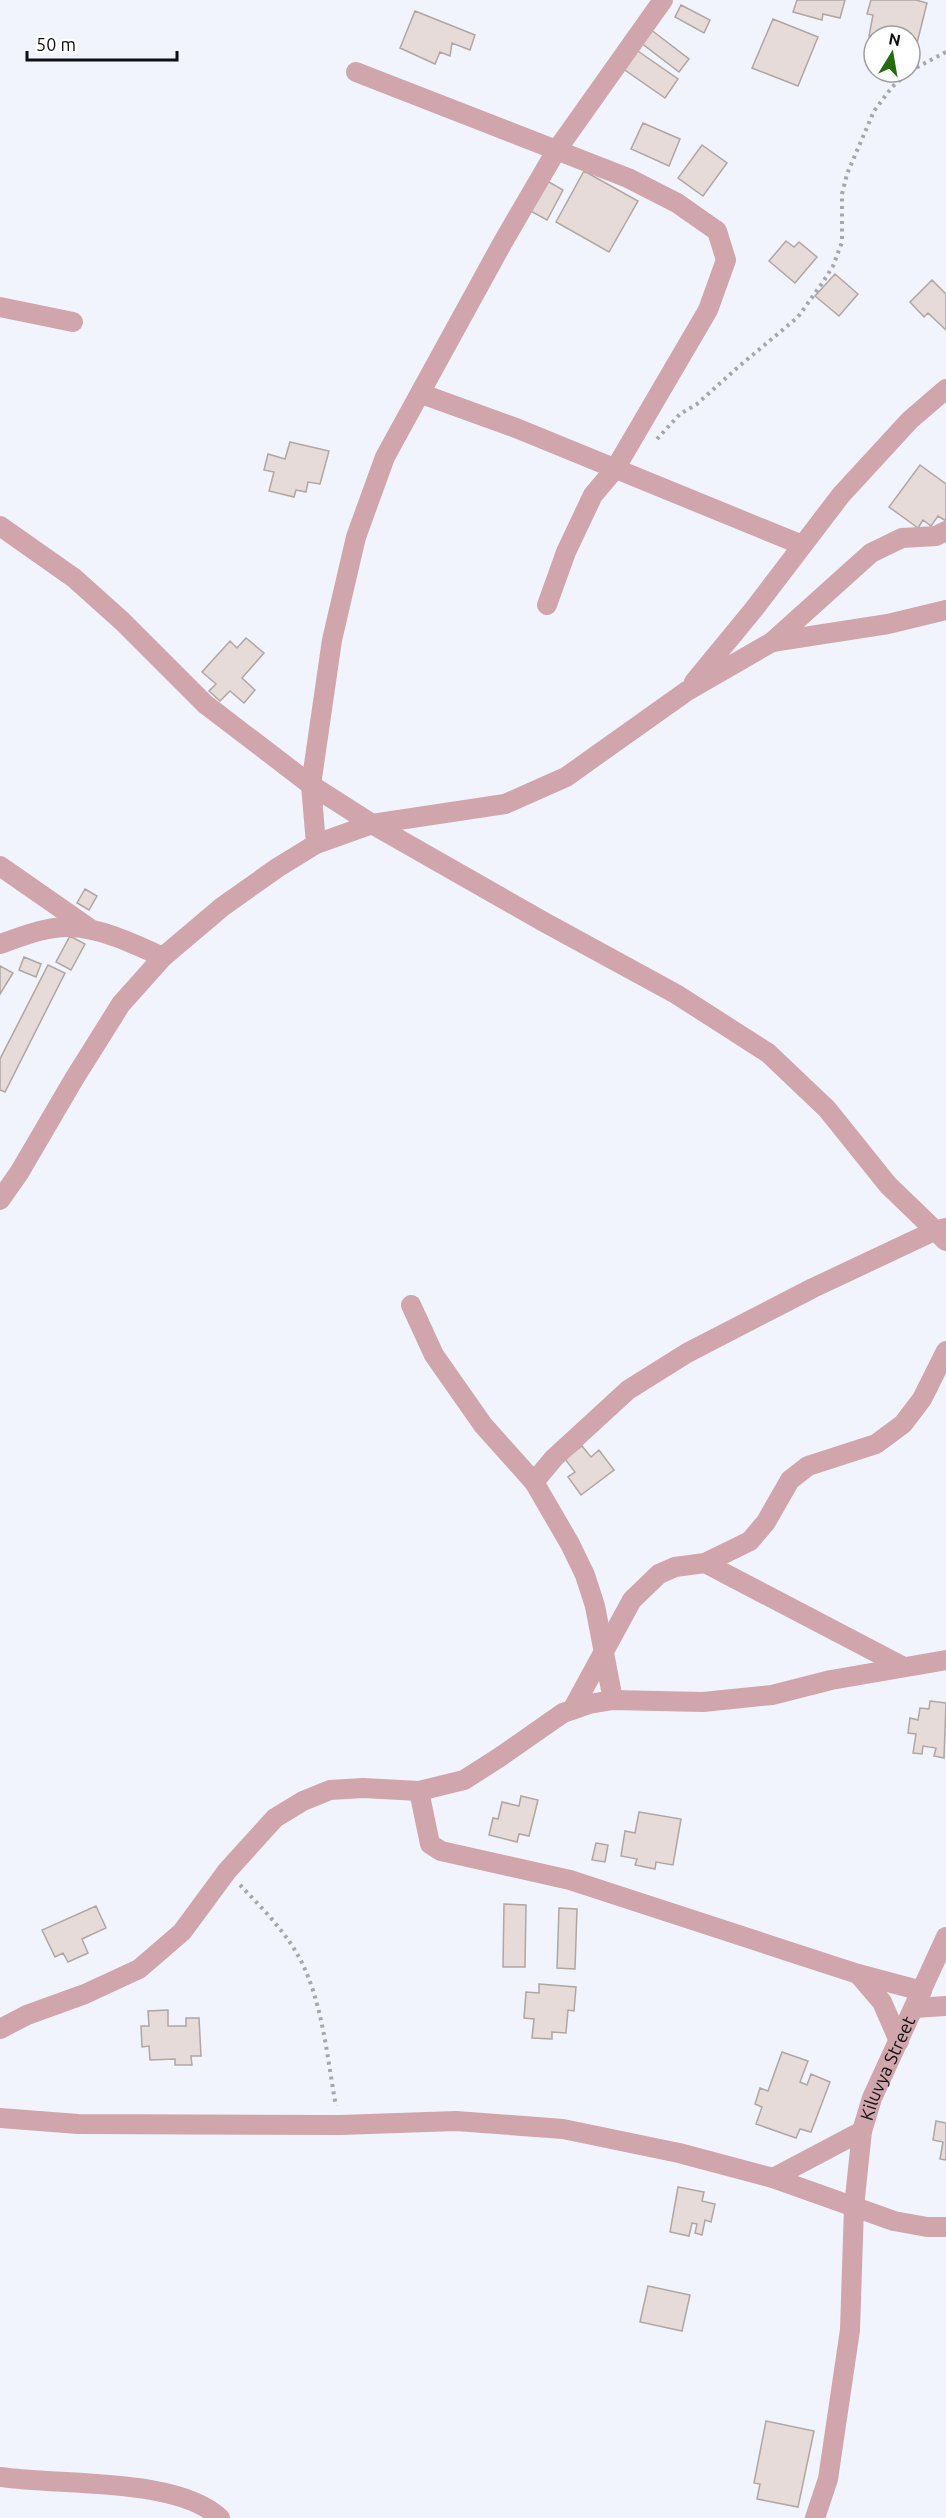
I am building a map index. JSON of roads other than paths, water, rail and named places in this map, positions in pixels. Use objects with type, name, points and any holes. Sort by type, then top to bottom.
[{"type":"street","points":[[316,844],[311,785],[332,640],[356,537],[385,458],[503,242],[556,151],[663,0]]},
{"type":"street","points":[[356,72],[628,178],[677,203],[717,231],[726,260],[708,310],[615,469],[593,495],[566,552],[547,604]]},
{"type":"street","points":[[0,307],[73,322]]},
{"type":"street","points":[[687,691],[868,464],[910,420],[946,388]]},
{"type":"street","points":[[422,394],[516,428],[802,545]]},
{"type":"street","points":[[0,526],[74,578],[122,621],[205,704],[311,785],[372,824],[676,994],[768,1053],[827,1109],[888,1185],[942,1233],[813,1288],[687,1353],[628,1390],[554,1458],[534,1482]]},
{"type":"street","points":[[0,1200],[19,1173],[121,1004],[164,957],[222,907],[277,868],[316,844],[372,824],[506,804],[566,777],[687,691],[772,642],[871,553],[902,538],[936,536],[946,531]]},
{"type":"street","points":[[772,642],[888,624],[946,610]]},
{"type":"street","points":[[0,866],[93,930]]},
{"type":"street","points":[[0,944],[32,932],[70,927],[93,930],[164,957]]},
{"type":"street","points":[[411,1305],[434,1355],[483,1425],[534,1482],[585,1575],[595,1606],[613,1700]]},
{"type":"street","points":[[572,1710],[632,1600],[659,1574],[675,1567],[705,1563],[750,1541],[766,1522],[790,1480],[808,1466],[876,1444],[903,1424],[922,1400],[937,1365],[946,1351]]},
{"type":"street","points":[[705,1563],[902,1666]]},
{"type":"street","points":[[0,2029],[27,2015],[85,1994],[139,1969],[182,1932],[227,1871],[275,1818],[303,1801],[330,1790],[363,1788],[418,1791],[464,1780],[500,1758],[563,1713],[589,1704],[613,1700],[703,1702],[761,1696],[902,1666],[946,1660]]},
{"type":"street","points":[[418,1791],[430,1844],[441,1851],[570,1880],[858,1974],[918,1999],[946,2006]]},
{"type":"street","name":"Kiluvya Street","points":[[815,2518],[828,2479],[847,2353],[854,2207],[862,2131],[872,2098],[946,1938]]},
{"type":"street","points":[[858,1974],[882,2002],[899,2041]]},
{"type":"street","points":[[0,2118],[78,2124],[340,2125],[456,2121],[563,2129],[680,2152],[773,2178],[894,2221],[927,2227],[946,2227]]},
{"type":"street","points":[[773,2178],[862,2131]]},
{"type":"street","points":[[0,2477],[32,2482],[87,2484],[165,2493],[186,2497],[208,2507],[220,2518]]}]
